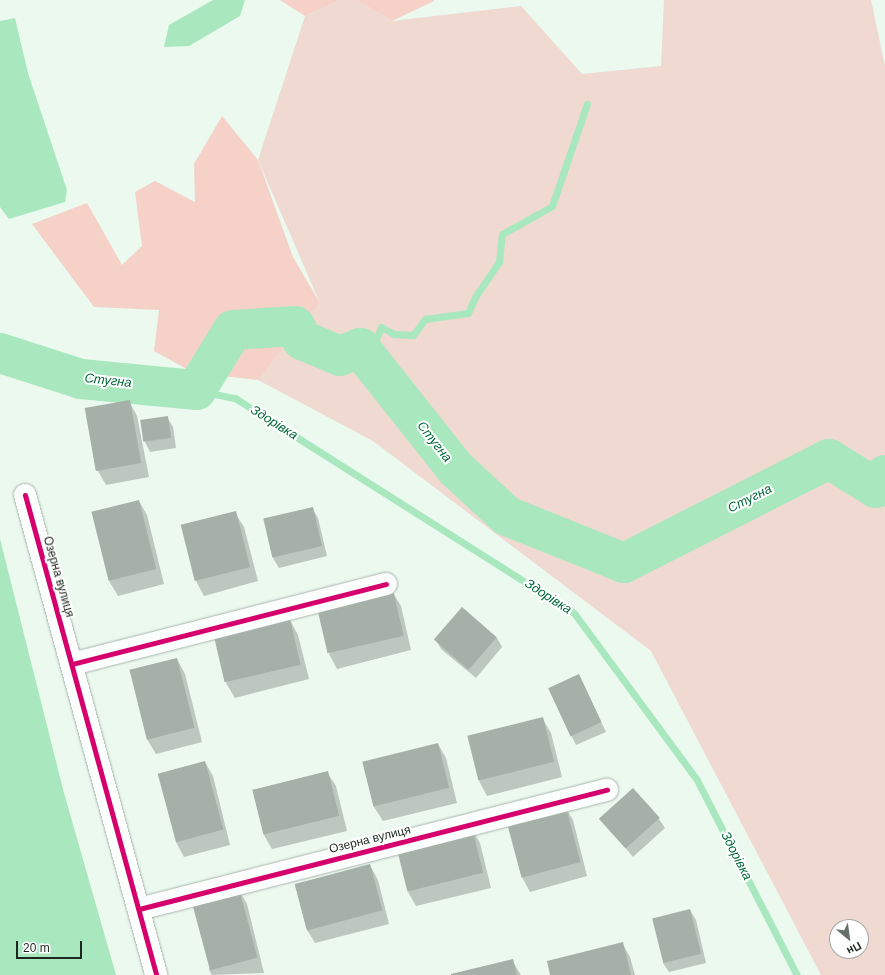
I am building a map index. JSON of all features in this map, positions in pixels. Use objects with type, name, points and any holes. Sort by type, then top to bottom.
[{"type":"street","name":"Озерна вулиця","points":[[25,495],[156,975]]},
{"type":"street","points":[[72,664],[386,584]]},
{"type":"street","name":"Озерна вулиця","points":[[139,909],[607,790]]},
{"type":"shaded area","points":[[213,0],[245,0],[240,16],[189,46],[164,47],[169,25]]},
{"type":"shaded area","points":[[280,0],[340,0],[305,16]]},
{"type":"shaded area","points":[[340,0],[357,0],[392,21],[521,6],[582,74],[661,66],[664,0],[871,0],[885,66],[885,975],[821,975],[651,651],[373,441],[258,380],[320,303],[258,160],[305,16]]},
{"type":"shaded area","points":[[357,0],[434,0],[434,1],[392,21]]},
{"type":"shaded area","points":[[15,18],[28,73],[67,190],[65,202],[9,219],[0,207],[0,21]]},
{"type":"shaded area","points":[[222,116],[258,160],[293,257],[320,303],[258,380],[194,373],[154,351],[159,310],[94,307],[32,224],[87,203],[122,265],[142,246],[135,192],[155,181],[195,202],[194,164]]},
{"type":"shaded area","points":[[0,539],[64,793],[116,975],[0,975]]},
{"type":"building","points":[[130,400],[141,463],[96,471],[85,408]]},
{"type":"building","points":[[168,416],[171,438],[143,442],[140,420]]},
{"type":"building","points":[[139,500],[156,569],[109,581],[91,512]]},
{"type":"building","points":[[313,507],[322,546],[272,557],[263,518]]},
{"type":"building","points":[[236,511],[250,567],[195,581],[181,525]]},
{"type":"building","points":[[393,590],[404,636],[328,653],[317,608]]},
{"type":"building","points":[[462,607],[497,637],[469,670],[434,639]]},
{"type":"building","points":[[290,619],[301,665],[225,682],[214,637]]},
{"type":"building","points":[[177,658],[194,728],[147,740],[129,670]]},
{"type":"building","points":[[579,674],[601,722],[571,736],[548,688]]},
{"type":"building","points":[[543,717],[554,762],[478,781],[467,736]]},
{"type":"building","points":[[438,743],[449,788],[373,807],[362,762]]},
{"type":"building","points":[[205,761],[223,830],[176,842],[158,774]]},
{"type":"building","points":[[328,771],[339,816],[263,835],[252,790]]},
{"type":"building","points":[[633,788],[660,818],[626,849],[599,819]]},
{"type":"building","points":[[565,804],[581,862],[522,878],[506,820]]},
{"type":"building","points":[[472,828],[483,873],[407,892],[396,847]]},
{"type":"building","points":[[370,864],[382,910],[307,931],[295,884]]},
{"type":"building","points":[[239,889],[257,958],[210,970],[192,902]]},
{"type":"building","points":[[690,909],[701,954],[663,963],[652,918]]},
{"type":"building","points":[[623,942],[631,975],[550,975],[547,961]]},
{"type":"building","points":[[513,959],[517,975],[451,975],[451,974]]},
{"type":"waterway","points":[[360,348],[361,336],[376,339],[381,327],[394,334],[413,335],[425,319],[468,313],[475,297],[499,262],[502,234],[552,206],[587,104]]},
{"type":"waterway","name":"Стугна","points":[[0,353],[81,379],[196,390],[233,330],[295,326],[302,340],[340,356],[360,348],[456,469],[507,516],[624,563],[829,459],[876,488],[885,475]]},
{"type":"waterway","name":"Здорівка","points":[[196,390],[235,398],[574,613],[697,780],[797,975]]},
{"type":"cycle path","points":[[25,495],[156,975]]},
{"type":"cycle path","points":[[72,664],[386,584]]},
{"type":"cycle path","points":[[139,909],[607,790]]}]
